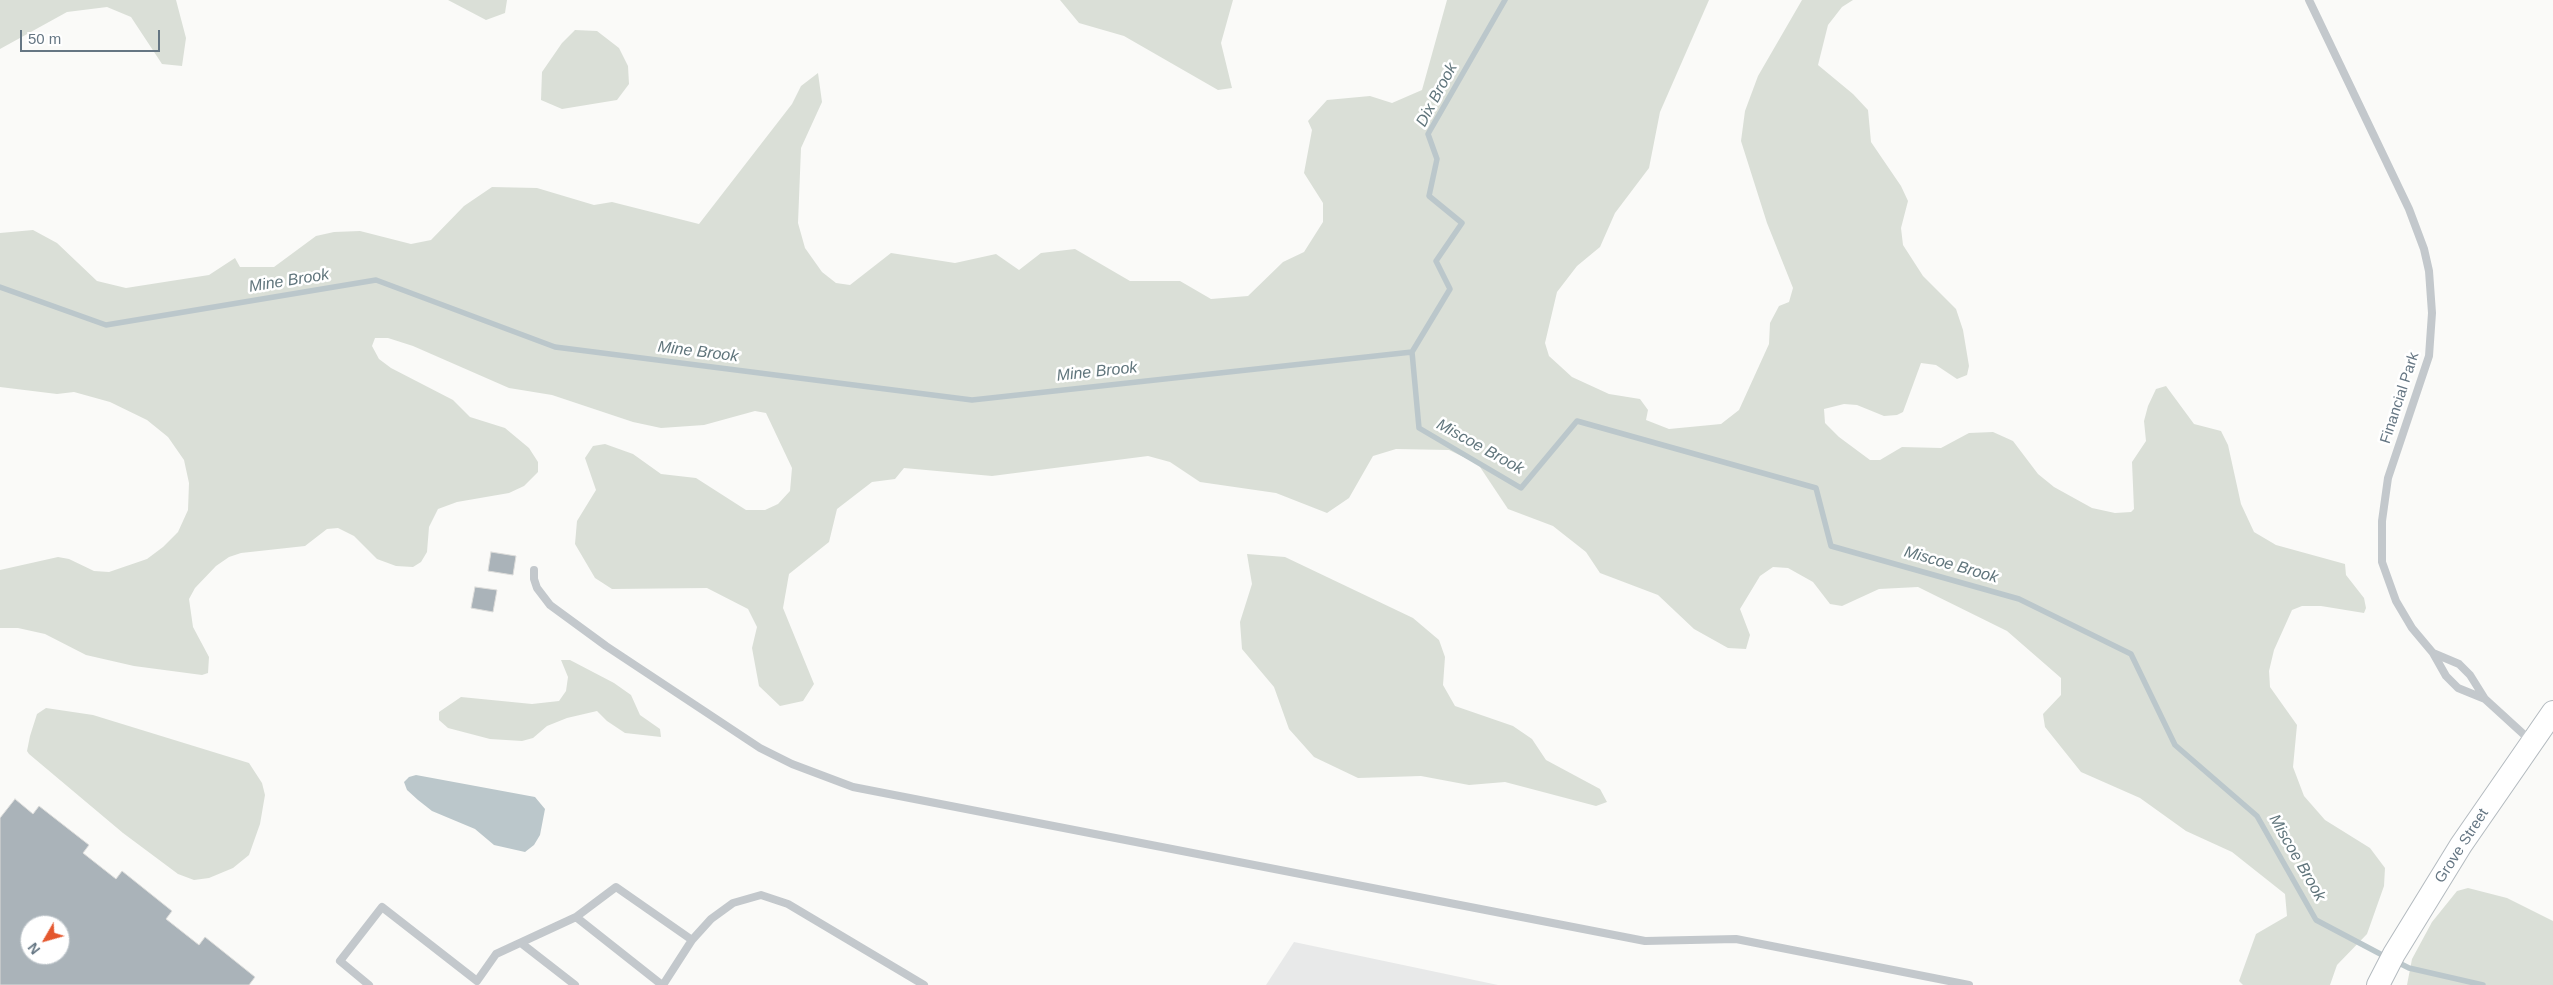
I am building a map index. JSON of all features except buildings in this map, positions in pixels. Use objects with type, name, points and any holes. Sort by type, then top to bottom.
[{"type":"main road","name":"Grove Street","points":[[2386,968],[2461,845],[2553,712]]},
{"type":"lane","name":"Financial Park","points":[[2309,0],[2409,209],[2427,264],[2432,313],[2429,356],[2388,478],[2381,540],[2382,562],[2396,601],[2412,628],[2433,653],[2458,664],[2470,675],[2485,699]]},
{"type":"lane","points":[[534,570],[537,588],[550,605],[606,646],[760,748],[792,764],[853,787],[1645,941],[1736,939],[1969,985]]},
{"type":"lane","points":[[2433,653],[2446,676],[2458,688],[2485,699],[2533,742]]},
{"type":"lane","points":[[369,985],[340,961],[382,907],[480,983],[496,954],[576,917],[616,887],[692,940]]},
{"type":"lane","points":[[576,917],[662,985],[692,940],[711,919],[733,903],[761,895],[788,904],[924,985]]},
{"type":"lane","points":[[521,943],[574,985]]},
{"type":"shaded area","points":[[0,0],[176,0],[186,38],[182,66],[162,64],[131,17],[107,7],[67,12],[0,49]]},
{"type":"shaded area","points":[[448,0],[507,0],[505,13],[486,20]]},
{"type":"shaded area","points":[[1060,0],[1233,0],[1221,43],[1232,88],[1218,90],[1124,36],[1079,23]]},
{"type":"shaded area","points":[[1447,0],[1709,0],[1660,112],[1649,168],[1615,213],[1600,247],[1577,266],[1557,292],[1545,343],[1549,356],[1572,377],[1609,394],[1640,399],[1648,410],[1646,420],[1669,429],[1721,424],[1739,410],[1769,344],[1770,323],[1779,306],[1789,302],[1793,288],[1767,223],[1741,141],[1745,111],[1758,76],[1802,0],[1853,0],[1842,7],[1828,25],[1818,65],[1853,94],[1868,110],[1871,142],[1901,186],[1908,201],[1901,228],[1903,245],[1923,276],[1956,309],[1963,330],[1969,366],[1967,375],[1957,379],[1936,365],[1921,363],[1903,412],[1897,415],[1884,416],[1857,405],[1844,404],[1824,409],[1825,423],[1839,437],[1870,460],[1880,460],[1902,447],[1941,448],[1969,433],[1993,432],[2013,441],[2038,474],[2054,487],[2092,508],[2115,513],[2131,512],[2134,509],[2132,462],[2146,441],[2144,421],[2148,406],[2156,389],[2166,386],[2194,424],[2221,431],[2228,445],[2241,504],[2254,532],[2276,545],[2345,564],[2346,575],[2364,598],[2366,608],[2364,613],[2321,606],[2302,606],[2292,610],[2274,650],[2269,671],[2270,687],[2297,725],[2293,767],[2304,796],[2325,820],[2370,848],[2385,868],[2384,886],[2367,934],[2337,965],[2330,985],[2243,985],[2239,981],[2256,934],[2287,916],[2285,894],[2232,852],[2186,831],[2140,798],[2081,772],[2045,727],[2043,714],[2061,695],[2061,678],[2007,631],[1918,587],[1879,589],[1842,606],[1830,604],[1813,582],[1788,568],[1773,567],[1760,576],[1740,609],[1750,635],[1746,649],[1728,648],[1694,629],[1658,595],[1600,573],[1586,552],[1553,526],[1508,509],[1478,464],[1449,450],[1396,449],[1373,456],[1349,498],[1327,513],[1276,493],[1200,482],[1170,462],[1148,456],[992,476],[904,468],[895,479],[872,482],[837,509],[829,542],[789,574],[783,608],[814,684],[803,701],[780,706],[759,686],[752,648],[757,627],[748,609],[707,588],[612,589],[595,578],[575,544],[577,521],[596,490],[585,458],[593,446],[605,444],[633,454],[661,474],[696,478],[746,510],[765,510],[778,504],[790,491],[792,468],[766,413],[755,411],[704,425],[661,428],[633,422],[552,395],[509,388],[413,346],[388,338],[375,338],[372,346],[379,359],[391,368],[453,400],[470,417],[505,428],[529,448],[538,462],[538,472],[524,486],[509,493],[457,502],[438,509],[429,527],[427,552],[421,562],[413,567],[396,566],[377,559],[354,536],[338,528],[327,529],[305,546],[241,553],[229,557],[216,566],[195,588],[189,599],[193,627],[209,657],[208,673],[202,675],[134,666],[86,655],[45,634],[18,628],[0,628],[0,570],[58,557],[69,559],[94,571],[109,572],[147,559],[178,532],[188,510],[189,483],[184,460],[168,437],[147,420],[110,402],[74,392],[57,394],[0,387],[0,233],[33,230],[57,243],[97,281],[126,288],[209,275],[235,258],[240,267],[274,267],[316,236],[334,232],[360,231],[411,244],[431,240],[464,206],[492,187],[537,188],[594,205],[612,202],[699,224],[792,104],[801,86],[818,73],[822,102],[801,148],[798,223],[805,248],[822,272],[836,283],[850,285],[891,253],[955,263],[996,254],[1019,270],[1041,253],[1075,249],[1130,281],[1180,281],[1211,299],[1248,296],[1283,262],[1304,252],[1323,222],[1323,203],[1304,173],[1312,130],[1308,121],[1327,100],[1370,96],[1392,103],[1422,90]]},
{"type":"shaded area","points":[[575,30],[597,31],[619,48],[628,66],[629,84],[617,100],[562,109],[541,100],[542,72],[562,43]]},
{"type":"shaded area","points":[[1247,554],[1285,557],[1413,618],[1439,640],[1445,657],[1443,685],[1455,706],[1513,726],[1532,739],[1546,760],[1600,789],[1607,802],[1596,806],[1505,782],[1469,785],[1421,776],[1358,778],[1314,757],[1289,729],[1274,687],[1242,649],[1240,622],[1252,584]]},
{"type":"shaded area","points":[[561,660],[570,660],[614,683],[631,695],[640,715],[660,729],[661,737],[625,733],[607,721],[597,711],[567,718],[547,726],[533,738],[522,741],[490,739],[448,728],[439,720],[439,712],[461,697],[532,704],[559,701],[566,691],[568,677]]},
{"type":"shaded area","points":[[46,708],[93,715],[249,763],[262,783],[265,795],[260,824],[249,855],[233,868],[209,878],[194,880],[178,874],[123,833],[29,754],[27,751],[30,736],[37,714]]},
{"type":"shaded area","points":[[416,775],[535,797],[545,809],[540,835],[534,845],[525,852],[494,845],[475,829],[432,811],[418,800],[407,790],[404,782],[409,777]]},
{"type":"shaded area","points":[[2468,888],[2507,898],[2553,921],[2553,985],[2407,985],[2412,959],[2432,922],[2457,891]]},
{"type":"shaded area","points":[[1294,942],[1498,985],[1266,985]]},
{"type":"waterway","name":"Dix Brook","points":[[1412,352],[1450,289],[1436,261],[1462,223],[1429,196],[1437,159],[1428,134],[1505,0]]},
{"type":"waterway","name":"Mine Brook","points":[[0,287],[106,325],[376,280],[555,347],[972,400],[1412,352]]},
{"type":"waterway","name":"Miscoe Brook","points":[[1412,352],[1419,428],[1521,488],[1577,421],[1816,488],[1831,546],[2019,599],[2131,654],[2175,745],[2257,816],[2316,920],[2386,957]]},
{"type":"waterway","name":"Miscoe Brook","points":[[2395,961],[2409,968],[2483,985]]}]
